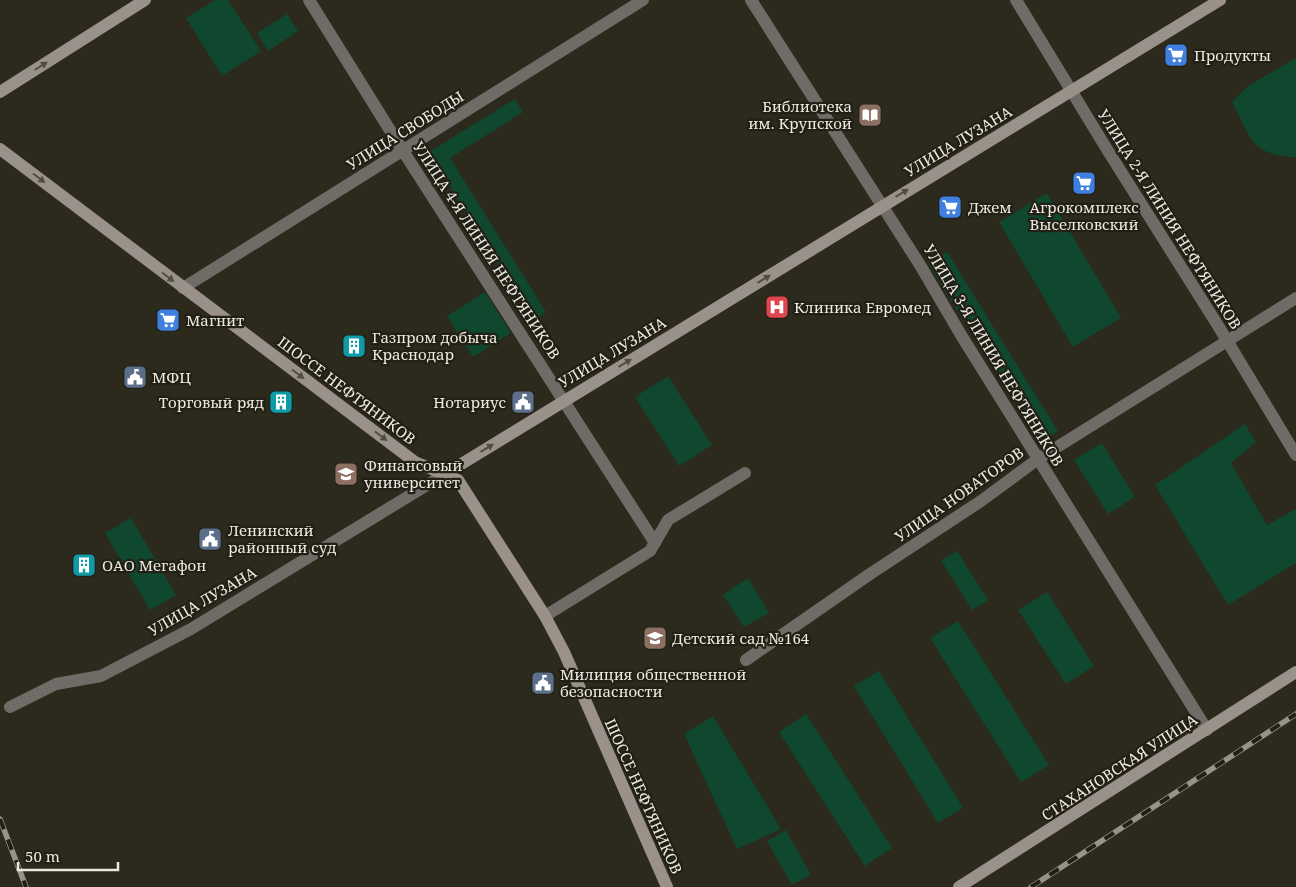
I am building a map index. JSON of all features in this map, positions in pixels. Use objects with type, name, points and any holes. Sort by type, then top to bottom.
[{"type":"main road","points":[[0,92],[145,0]]},
{"type":"main road","name":"УЛИЦА ЛУЗАНА","points":[[445,474],[1220,0]]},
{"type":"main road","name":"ШОССЕ НЕФТЯНИКОВ","points":[[0,148],[415,462],[458,480],[545,616],[575,675],[667,887]]},
{"type":"main road","name":"СТАХАНОВСКАЯ УЛИЦА","points":[[959,887],[1296,672]]},
{"type":"street","name":"УЛИЦА 4-Я ЛИНИЯ НЕФТЯНИКОВ","points":[[309,0],[403,151],[655,543]]},
{"type":"street","name":"УЛИЦА СВОБОДЫ","points":[[183,288],[643,0]]},
{"type":"street","name":"УЛИЦА 3-Я ЛИНИЯ НЕФТЯНИКОВ","points":[[751,0],[920,265],[1207,730]]},
{"type":"street","name":"УЛИЦА 2-Я ЛИНИЯ НЕФТЯНИКОВ","points":[[1016,0],[1228,341],[1296,455]]},
{"type":"street","name":"УЛИЦА НОВАТОРОВ","points":[[746,660],[870,574],[973,506],[1038,459],[1296,298]]},
{"type":"street","points":[[545,616],[650,551],[668,520],[745,473]]},
{"type":"street","name":"УЛИЦА ЛУЗАНА","points":[[10,707],[56,684],[101,676],[191,629],[445,474]]},
{"type":"green space","points":[[215,0],[228,0],[261,51],[222,76],[186,18]]},
{"type":"green space","points":[[287,14],[298,31],[268,51],[257,33]]},
{"type":"green space","points":[[1296,58],[1296,157],[1269,152],[1260,148],[1248,134],[1232,102],[1248,86]]},
{"type":"green space","points":[[515,99],[523,112],[450,158],[546,312],[533,321],[429,152]]},
{"type":"green space","points":[[1047,193],[1121,318],[1073,347],[999,222]]},
{"type":"green space","points":[[947,252],[1058,431],[1040,442],[982,348],[991,343],[977,320],[967,326],[928,263]]},
{"type":"green space","points":[[485,292],[511,333],[473,357],[447,316]]},
{"type":"green space","points":[[668,376],[712,445],[679,466],[635,397]]},
{"type":"green space","points":[[1245,424],[1256,442],[1231,463],[1267,525],[1296,509],[1296,563],[1228,605],[1155,485]]},
{"type":"green space","points":[[1102,443],[1135,497],[1108,514],[1074,460]]},
{"type":"green space","points":[[131,518],[176,595],[150,610],[105,533]]},
{"type":"green space","points":[[957,551],[988,600],[972,610],[941,560]]},
{"type":"green space","points":[[748,578],[769,613],[744,627],[723,595]]},
{"type":"green space","points":[[1047,592],[1094,666],[1066,684],[1018,610]]},
{"type":"green space","points":[[958,621],[1049,765],[1021,782],[930,638]]},
{"type":"green space","points":[[879,671],[963,808],[938,823],[854,686]]},
{"type":"green space","points":[[806,714],[892,848],[865,866],[779,732]]},
{"type":"green space","points":[[713,716],[781,829],[737,849],[684,734]]},
{"type":"green space","points":[[786,830],[811,875],[792,885],[767,841]]},
{"type":"railway","points":[[1031,887],[1296,714]]},
{"type":"railway","points":[[0,819],[26,887]]},
{"type":"place","name":"Продукты","points":[[1176,55]]},
{"type":"place","name":"Библиотека им. Крупской","points":[[870,115]]},
{"type":"place","name":"Агрокомплекс Выселковский","points":[[1084,183]]},
{"type":"place","name":"Джем","points":[[950,207]]},
{"type":"place","name":"Клиника Евромед","points":[[777,307]]},
{"type":"place","name":"Магнит","points":[[168,320]]},
{"type":"place","name":"Газпром добыча Краснодар","points":[[354,346]]},
{"type":"place","name":"МФЦ","points":[[135,377]]},
{"type":"place","name":"Торговый ряд","points":[[281,402]]},
{"type":"place","name":"Нотариус","points":[[523,402]]},
{"type":"place","name":"Финансовый университет","points":[[346,474]]},
{"type":"place","name":"Ленинский районный суд","points":[[210,539]]},
{"type":"place","name":"ОАО Мегафон","points":[[84,565]]},
{"type":"place","name":"Детский сад №164","points":[[655,638]]},
{"type":"place","name":"Милиция общественной безопасности","points":[[543,683]]}]
